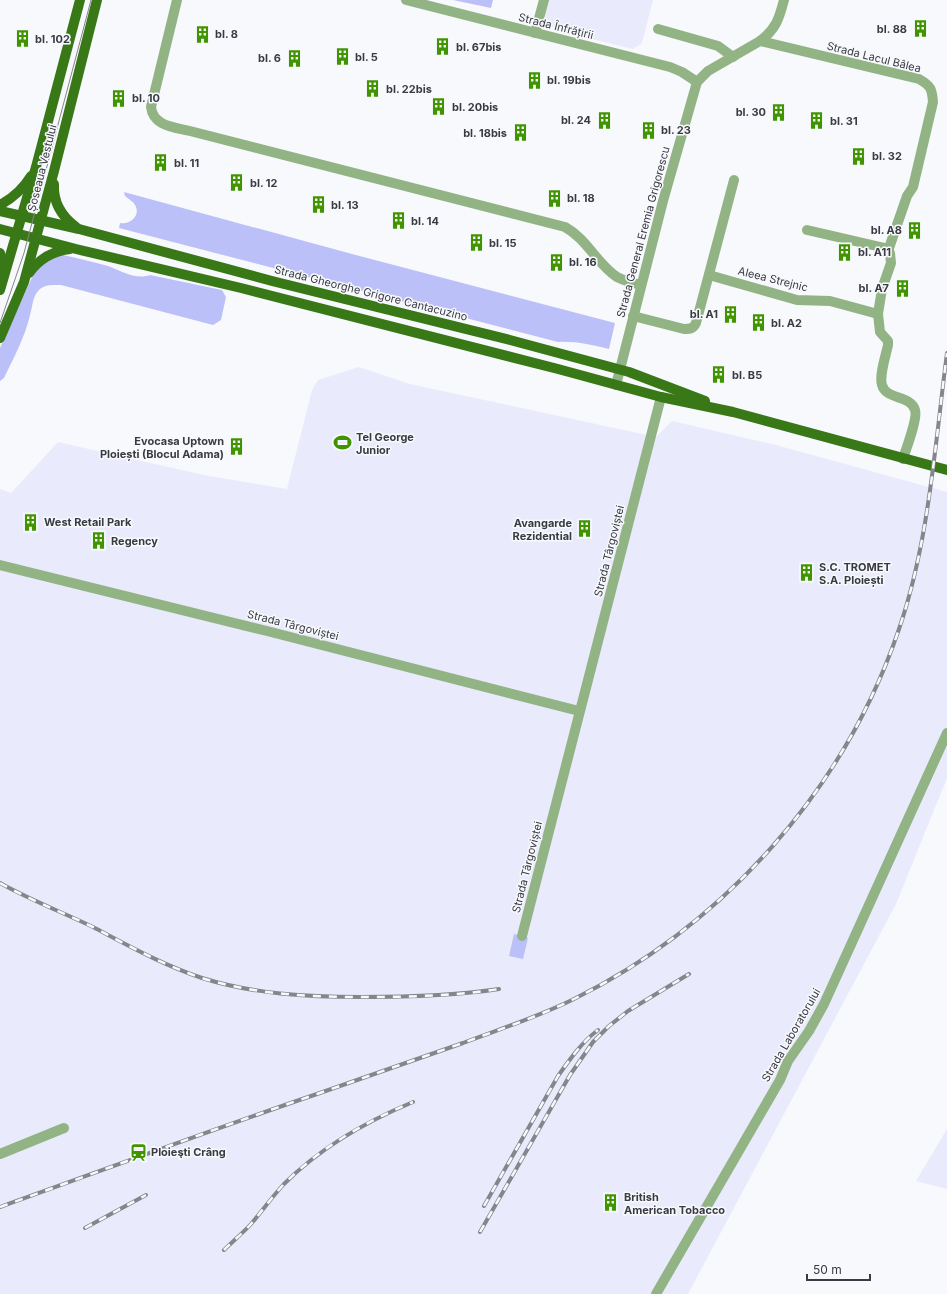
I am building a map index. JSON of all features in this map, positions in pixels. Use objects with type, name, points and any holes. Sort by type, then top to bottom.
[{"type":"main road","name":"Șoseaua Vestului","points":[[0,290],[36,168],[80,0]]},
{"type":"main road","name":"Șoseaua Vestului","points":[[0,338],[24,282],[54,173],[97,0]]},
{"type":"main road","points":[[0,205],[16,194],[27,182],[36,168]]},
{"type":"main road","points":[[54,173],[54,190],[57,206],[66,219],[79,229]]},
{"type":"main road","name":"Strada Gheorghe Grigore Cantacuzino","points":[[0,211],[79,229],[201,262],[510,340],[619,370],[733,412]]},
{"type":"main road","name":"Strada Gheorghe Grigore Cantacuzino","points":[[0,228],[76,249],[241,288],[661,397],[733,412],[947,470]]},
{"type":"main road","points":[[24,282],[37,263],[47,256],[61,250],[76,249]]},
{"type":"main road","points":[[0,253],[3,264],[3,280]]},
{"type":"main road","points":[[661,397],[663,385]]},
{"type":"street","points":[[177,0],[151,107],[153,117],[157,121],[162,124],[196,133],[565,227],[580,238],[600,262],[611,272],[626,281],[641,285]]},
{"type":"street","name":"Strada Înfrățirii","points":[[406,0],[670,67],[682,72],[697,82]]},
{"type":"street","points":[[425,0],[439,9]]},
{"type":"street","points":[[535,33],[544,0]]},
{"type":"street","points":[[697,82],[708,71],[768,36],[777,24],[784,0]]},
{"type":"street","points":[[658,29],[718,46],[732,57]]},
{"type":"street","name":"Strada Lacul Bâlea","points":[[760,41],[919,79],[928,84],[932,92],[933,102],[913,187],[907,196],[888,251]]},
{"type":"street","name":"Strada General Eremia Grigorescu","points":[[616,385],[665,194],[697,82]]},
{"type":"street","points":[[633,316],[684,329],[694,327],[734,180]]},
{"type":"street","points":[[807,230],[885,248],[890,253],[892,258],[882,289],[878,314],[880,332],[888,341],[881,384],[888,393],[911,404],[915,410],[915,419],[904,458]]},
{"type":"street","name":"Aleea Strejnic","points":[[709,275],[797,300],[830,301],[878,314]]},
{"type":"street","name":"Strada Târgoviștei","points":[[522,936],[661,397]]},
{"type":"street","name":"Strada Târgoviștei","points":[[0,565],[259,629],[579,711]]},
{"type":"street","name":"Strada Laboratorului","points":[[656,1294],[780,1080],[788,1061],[810,1031],[824,1004],[947,733]]},
{"type":"street","points":[[0,1154],[64,1128]]},
{"type":"shaded area","points":[[453,0],[493,0],[491,8]]},
{"type":"shaded area","points":[[549,0],[653,0],[642,43],[633,49],[558,31],[544,20]]},
{"type":"shaded area","points":[[124,192],[615,323],[609,349],[577,343],[558,342],[119,228],[120,223],[131,221],[136,216],[137,212],[134,204],[125,196]]},
{"type":"shaded area","points":[[63,255],[108,266],[134,276],[150,275],[222,290],[226,297],[221,320],[213,325],[61,285],[42,287],[35,295],[28,323],[22,339],[4,378],[0,381],[0,348],[33,275],[42,264],[51,257]]},
{"type":"shaded area","points":[[359,367],[410,384],[656,437],[672,421],[776,445],[947,492],[947,778],[896,904],[688,1294],[0,1294],[0,489],[11,493],[58,442],[204,475],[287,489],[312,390],[318,380]]},
{"type":"shaded area","points":[[514,934],[528,938],[523,959],[509,956]]},
{"type":"shaded area","points":[[947,1129],[947,1189],[916,1181]]},
{"type":"tram line","points":[[0,323],[24,253],[91,0]]},
{"type":"railway","points":[[0,1207],[547,1012],[574,999],[629,968],[681,932],[729,891],[773,846],[812,797],[847,744],[876,688],[899,629],[917,562],[930,492],[947,353]]},
{"type":"railway","points":[[0,883],[93,927],[146,955],[202,978],[241,988],[280,994],[361,997],[430,996],[499,989]]},
{"type":"railway","points":[[480,1232],[570,1075],[593,1042],[609,1026],[628,1011],[689,974]]},
{"type":"railway","points":[[484,1206],[558,1076],[581,1045],[598,1030]]},
{"type":"railway","points":[[224,1250],[245,1231],[284,1184],[313,1158],[361,1127],[413,1102]]},
{"type":"railway","points":[[85,1228],[146,1195]]},
{"type":"place","name":"bl. 88","points":[[920,29]]},
{"type":"place","name":"bl. 8","points":[[202,34]]},
{"type":"place","name":"bl. 102","points":[[22,39]]},
{"type":"place","name":"bl. 67bis","points":[[443,47]]},
{"type":"place","name":"bl. 5","points":[[342,57]]},
{"type":"place","name":"bl. 6","points":[[294,58]]},
{"type":"place","name":"bl. 19bis","points":[[534,80]]},
{"type":"place","name":"bl. 22bis","points":[[373,89]]},
{"type":"place","name":"bl. 10","points":[[119,98]]},
{"type":"place","name":"bl. 20bis","points":[[439,107]]},
{"type":"place","name":"bl. 30","points":[[779,112]]},
{"type":"place","name":"bl. 24","points":[[604,120]]},
{"type":"place","name":"bl. 31","points":[[817,121]]},
{"type":"place","name":"bl. 23","points":[[648,130]]},
{"type":"place","name":"bl. 18bis","points":[[520,133]]},
{"type":"place","name":"bl. 32","points":[[859,156]]},
{"type":"place","name":"bl. 11","points":[[161,163]]},
{"type":"place","name":"bl. 12","points":[[237,183]]},
{"type":"place","name":"bl. 18","points":[[554,198]]},
{"type":"place","name":"bl. 13","points":[[318,205]]},
{"type":"place","name":"bl. 14","points":[[398,221]]},
{"type":"place","name":"bl. A8","points":[[915,230]]},
{"type":"place","name":"bl. 15","points":[[476,243]]},
{"type":"place","name":"bl. A11","points":[[845,252]]},
{"type":"place","name":"bl. 16","points":[[556,262]]},
{"type":"place","name":"bl. A7","points":[[902,288]]},
{"type":"place","name":"bl. A1","points":[[731,314]]},
{"type":"place","name":"bl. A2","points":[[758,323]]},
{"type":"place","name":"bl. B5","points":[[719,375]]},
{"type":"place","name":"Tel George Junior","points":[[343,443]]},
{"type":"place","name":"Evocasa Uptown Ploiești (Blocul Adama)","points":[[237,447]]},
{"type":"place","name":"West Retail Park","points":[[31,522]]},
{"type":"place","name":"Avangarde Rezidential","points":[[585,529]]},
{"type":"place","name":"Regency","points":[[98,541]]},
{"type":"place","name":"S.C. TROMET S.A. Ploiești","points":[[806,573]]},
{"type":"place","name":"Ploieşti Crâng","points":[[138,1152]]},
{"type":"place","name":"British American Tobacco","points":[[611,1203]]}]
